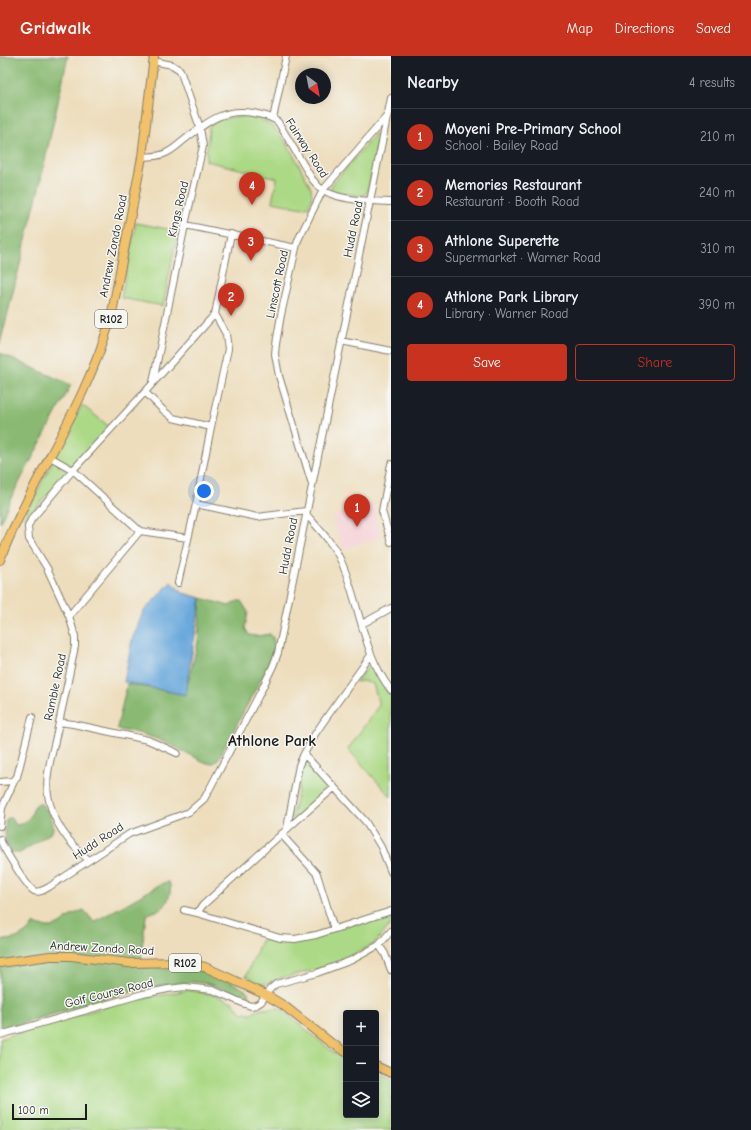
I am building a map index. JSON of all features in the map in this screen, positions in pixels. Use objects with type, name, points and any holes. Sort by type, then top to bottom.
[{"type":"main road","name":"Andrew Zondo Road","points":[[0,560],[21,513],[89,379],[106,336],[112,313],[142,156],[154,58]]},
{"type":"main road","name":"Andrew Zondo Road","points":[[0,963],[50,956],[71,956],[129,963],[179,962],[210,968],[266,995],[296,1014],[343,1050]]},
{"type":"main road","points":[[379,1067],[391,1073]]},
{"type":"street","points":[[273,119],[286,56]]},
{"type":"street","name":"Kings Road","points":[[153,384],[185,225],[202,157],[203,139],[180,70],[154,58]]},
{"type":"street","name":"Hudd Road","points":[[0,839],[30,888],[37,892],[41,891],[112,844],[133,832],[189,812],[204,799],[257,698],[275,660],[391,98]]},
{"type":"street","name":"Fairway Road","points":[[142,156],[159,156],[166,154],[212,119],[229,114],[249,113],[273,119],[278,122],[312,179],[323,190],[337,196],[370,201],[391,202]]},
{"type":"street","name":"Linscott Road","points":[[312,482],[279,376],[276,344],[281,315],[298,240],[323,190],[388,115]]},
{"type":"street","points":[[185,225],[296,248]]},
{"type":"street","points":[[73,470],[153,384],[215,314],[231,234]]},
{"type":"street","points":[[178,583],[228,349],[226,334],[215,314]]},
{"type":"street","points":[[341,341],[391,351]]},
{"type":"street","points":[[145,392],[173,418],[211,427]]},
{"type":"street","points":[[50,457],[73,470],[140,531],[188,538]]},
{"type":"street","points":[[391,464],[382,511],[391,542]]},
{"type":"street","name":"Ramble Road","points":[[73,470],[30,520],[28,527],[29,539],[47,568],[69,616],[75,636],[75,646],[48,780],[48,796],[54,815],[66,836],[77,851],[89,860]]},
{"type":"street","points":[[196,504],[257,517],[306,513],[331,544],[341,560],[371,655],[381,676],[391,690]]},
{"type":"street","points":[[69,616],[140,531]]},
{"type":"street","points":[[362,624],[391,608]]},
{"type":"street","points":[[287,828],[300,766],[304,754],[322,723],[371,655]]},
{"type":"street","points":[[0,826],[2,808],[17,777],[32,717]]},
{"type":"street","points":[[59,722],[148,740],[177,753]]},
{"type":"street","points":[[304,754],[359,814],[371,830],[385,855],[391,872]]},
{"type":"street","points":[[0,782],[15,779]]},
{"type":"street","points":[[197,913],[203,905],[287,828],[334,788]]},
{"type":"street","points":[[281,834],[317,874],[334,929]]},
{"type":"street","points":[[184,910],[288,939],[306,938],[391,912]]},
{"type":"street","points":[[266,995],[276,984],[334,968],[352,960],[380,945],[391,931]]},
{"type":"street","points":[[380,945],[391,970]]},
{"type":"street","name":"Golf Course Road","points":[[0,1035],[143,994],[168,989],[185,988],[212,990],[251,1006],[261,1002],[266,995]]},
{"type":"shaded area","points":[[346,498],[375,504],[375,516],[382,537],[343,549],[332,518],[344,513]]},
{"type":"green space","points":[[0,56],[68,56],[39,188],[0,344]]},
{"type":"green space","points":[[236,117],[264,121],[278,132],[291,151],[311,188],[312,197],[309,206],[303,208],[272,202],[277,178],[206,161],[209,128],[211,125],[217,121]]},
{"type":"green space","points":[[382,126],[367,193],[360,196],[331,191],[331,186]]},
{"type":"green space","points":[[136,223],[178,231],[163,306],[121,298]]},
{"type":"green space","points":[[0,353],[71,385],[11,498],[0,523]]},
{"type":"green space","points":[[82,405],[110,427],[26,518],[24,517]]},
{"type":"green space","points":[[201,598],[229,606],[241,601],[248,612],[245,628],[249,635],[257,636],[270,634],[274,641],[273,651],[267,668],[217,761],[211,764],[155,739],[136,732],[117,728],[127,684],[185,694],[198,642]]},
{"type":"green space","points":[[371,666],[391,697],[391,797],[348,749],[379,705],[373,684],[365,681],[356,682],[368,667]]},
{"type":"green space","points":[[306,762],[309,763],[328,785],[328,790],[301,814],[291,819],[299,789],[302,769]]},
{"type":"green space","points":[[38,803],[48,811],[50,815],[53,824],[52,832],[20,853],[15,853],[8,846],[6,841],[6,820],[8,818],[12,818],[15,824],[18,825],[24,822],[30,817]]},
{"type":"green space","points":[[169,882],[170,893],[164,907],[146,916],[141,956],[146,968],[187,969],[211,974],[235,984],[248,992],[249,997],[243,999],[209,984],[194,982],[167,984],[104,999],[0,1030],[0,939],[5,940],[19,937],[34,924],[43,927],[56,926],[76,913],[84,910],[94,922],[163,883]]},
{"type":"green space","points":[[391,914],[391,924],[374,944],[345,959],[323,968],[281,978],[266,984],[259,983],[246,976],[261,941],[268,937],[290,941]]},
{"type":"green space","points":[[187,990],[210,994],[233,1002],[242,1013],[252,1013],[262,1009],[280,1008],[334,1053],[343,1058],[343,1118],[379,1118],[379,1073],[391,1079],[391,1130],[0,1130],[0,1039],[35,1027],[116,1004]]},
{"type":"water","points":[[171,582],[183,593],[201,598],[185,695],[124,682],[132,640],[143,612]]},
{"type":"place","name":"Athlone Park Library","points":[[252,205]]},
{"type":"place","name":"Athlone Superette","points":[[251,261]]},
{"type":"place","name":"Memories Restaurant","points":[[231,316]]},
{"type":"place","name":"Moyeni Pre-Primary School","points":[[357,527]]},
{"type":"district","name":"Athlone Park","points":[[272,740]]}]
